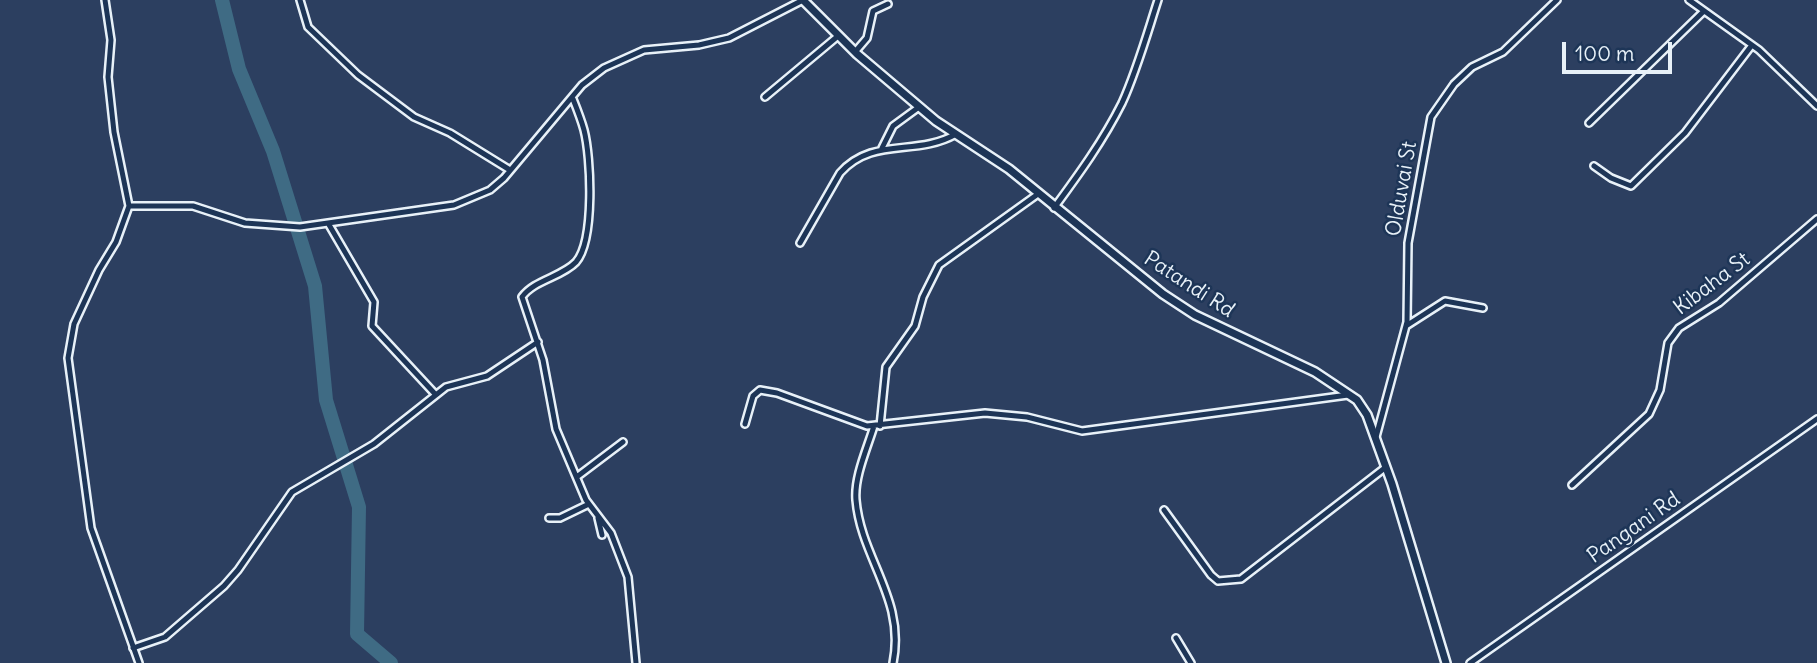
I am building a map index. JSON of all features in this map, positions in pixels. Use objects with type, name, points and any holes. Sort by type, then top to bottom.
[{"type":"street","points":[[104,0],[111,40],[108,77],[114,132],[129,206],[116,242],[99,270],[74,324],[68,358],[91,528],[139,663]]},
{"type":"street","points":[[300,0],[308,27],[358,75],[414,117],[450,133],[510,170]]},
{"type":"street","points":[[129,206],[193,206],[245,223],[290,227],[454,205],[490,190],[592,75],[635,53],[729,38],[803,0]]},
{"type":"street","name":"Patandi Rd","points":[[803,0],[855,52],[919,107],[1009,169],[1163,295],[1195,315],[1315,372],[1351,394],[1367,415],[1376,436],[1446,663]]},
{"type":"street","points":[[1054,208],[1095,152],[1112,121],[1123,99],[1158,0]]},
{"type":"street","name":"Olduvai St","points":[[1376,436],[1406,326],[1408,243],[1431,117],[1454,84],[1472,67],[1503,52],[1557,0]]},
{"type":"street","points":[[1689,0],[1752,46],[1817,106]]},
{"type":"street","points":[[855,52],[867,38],[873,11],[888,5]]},
{"type":"street","points":[[1589,123],[1704,10]]},
{"type":"street","points":[[765,97],[838,36]]},
{"type":"street","points":[[1594,166],[1618,182],[1631,186],[1685,133],[1752,46]]},
{"type":"street","points":[[573,99],[586,139],[589,177],[587,226],[576,262],[523,295],[538,342],[556,429],[589,504],[611,533],[628,577],[636,663]]},
{"type":"street","points":[[882,148],[893,126],[919,107]]},
{"type":"street","points":[[800,243],[840,173],[872,151],[882,148],[930,146],[956,134]]},
{"type":"street","points":[[893,663],[893,607],[862,525],[856,498],[877,426],[886,367],[915,326],[923,297],[939,265],[1038,194]]},
{"type":"street","name":"Kibaha St","points":[[1572,485],[1649,414],[1660,390],[1668,343],[1679,328],[1729,296],[1817,219]]},
{"type":"street","points":[[328,223],[374,302],[372,326],[436,395]]},
{"type":"street","points":[[1406,326],[1445,301],[1483,308]]},
{"type":"street","points":[[133,648],[165,637],[223,586],[254,548],[292,492],[374,444],[456,382],[488,376],[538,342]]},
{"type":"street","points":[[745,424],[753,396],[760,390],[777,393],[858,424],[877,426],[985,413],[1027,417],[1082,431],[1251,411],[1351,394]]},
{"type":"street","name":"Pangani Rd","points":[[1470,663],[1817,419]]},
{"type":"street","points":[[578,476],[623,442]]},
{"type":"street","points":[[1164,510],[1211,575],[1217,581],[1231,581],[1241,579],[1386,467]]},
{"type":"street","points":[[549,518],[560,518],[589,504]]},
{"type":"street","points":[[598,518],[602,535]]},
{"type":"street","points":[[1177,638],[1191,663]]},
{"type":"waterway","points":[[222,0],[239,69],[273,151],[315,286],[326,400],[359,507],[357,634],[391,663]]}]
